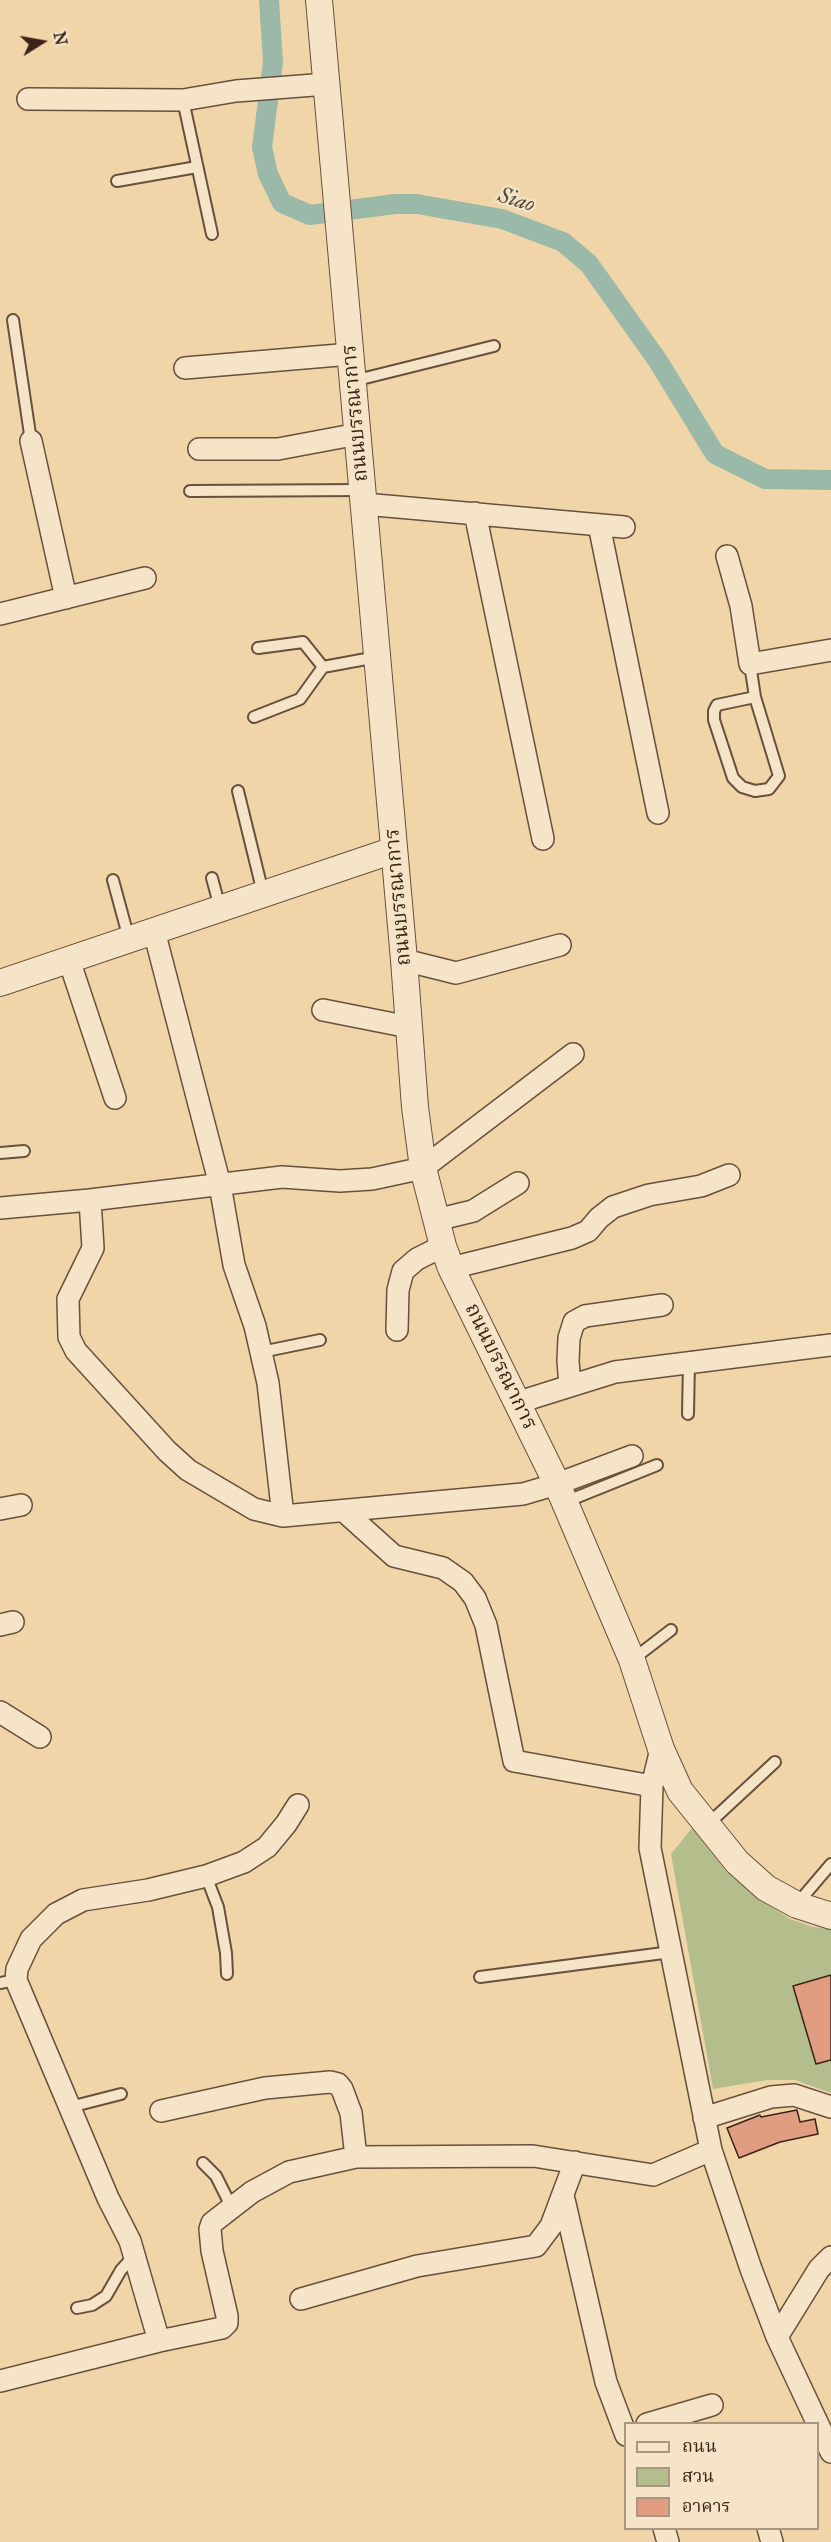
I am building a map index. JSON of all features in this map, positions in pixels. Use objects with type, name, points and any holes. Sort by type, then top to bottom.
[{"type":"street","name":"ถนนบรรณาการ","points":[[319,0],[415,1107],[423,1168],[436,1220],[447,1257],[561,1493],[632,1660],[661,1749],[680,1791],[737,1862],[766,1888],[796,1905],[831,1916]]},
{"type":"street","points":[[28,99],[183,100],[236,90],[327,84]]},
{"type":"street","points":[[186,368],[351,354]]},
{"type":"street","points":[[199,449],[278,449],[358,434]]},
{"type":"street","points":[[31,441],[66,598]]},
{"type":"street","points":[[363,497],[475,513],[624,527]]},
{"type":"street","points":[[475,513],[543,839]]},
{"type":"street","points":[[599,525],[658,813]]},
{"type":"street","points":[[727,555],[741,606],[750,664],[831,650]]},
{"type":"street","points":[[0,614],[145,578]]},
{"type":"street","points":[[0,983],[394,850]]},
{"type":"street","points":[[154,931],[220,1185],[234,1265],[261,1352],[274,1422],[283,1516]]},
{"type":"street","points":[[404,960],[456,973],[560,945]]},
{"type":"street","points":[[69,960],[115,1098]]},
{"type":"street","points":[[324,1010],[409,1027]]},
{"type":"street","points":[[0,1208],[90,1200],[282,1177],[340,1181],[372,1179],[423,1168],[573,1054]]},
{"type":"street","points":[[397,1330],[398,1290],[403,1271],[417,1259],[447,1257],[572,1238],[588,1231],[614,1207],[649,1195],[701,1186],[729,1174]]},
{"type":"street","points":[[436,1220],[473,1211],[518,1183]]},
{"type":"street","points":[[90,1200],[93,1248],[68,1299],[69,1337],[76,1352],[167,1451],[188,1470],[254,1509],[283,1516],[523,1494],[561,1493],[632,1456]]},
{"type":"street","points":[[570,1386],[569,1338],[574,1322],[585,1316],[662,1305]]},
{"type":"street","points":[[519,1402],[615,1372],[831,1345]]},
{"type":"street","points":[[0,1509],[21,1505]]},
{"type":"street","points":[[345,1512],[394,1556],[443,1568],[463,1582],[475,1598],[486,1625],[514,1761],[652,1786]]},
{"type":"street","points":[[0,1712],[40,1737]]},
{"type":"street","points":[[661,1749],[652,1786],[650,1848],[711,2150],[751,2269],[777,2337],[817,2422]]},
{"type":"street","points":[[159,2341],[125,2229],[108,2198],[70,2107],[8,1981],[31,1939],[56,1914],[83,1900],[148,1890],[206,1876],[244,1862],[267,1847],[298,1805]]},
{"type":"street","points":[[161,2111],[265,2088],[330,2082],[338,2084],[342,2089],[351,2114],[356,2157]]},
{"type":"street","points":[[704,2118],[771,2097],[794,2095],[831,2108]]},
{"type":"street","points":[[0,2381],[159,2341],[222,2328],[227,2323],[210,2229],[212,2223],[231,2206],[289,2172],[356,2157],[533,2156],[653,2175],[711,2150]]},
{"type":"street","points":[[301,2299],[417,2266],[536,2246],[551,2226],[575,2162]]},
{"type":"street","points":[[563,2194],[606,2382],[624,2429]]},
{"type":"street","points":[[777,2337],[819,2270],[831,2257]]},
{"type":"street","points":[[654,2422],[712,2405]]},
{"type":"street","points":[[819,2426],[831,2452]]},
{"type":"lane","points":[[183,100],[212,234]]},
{"type":"lane","points":[[117,181],[197,167]]},
{"type":"lane","points":[[13,320],[31,441]]},
{"type":"lane","points":[[353,381],[494,346]]},
{"type":"lane","points":[[190,491],[363,497]]},
{"type":"lane","points":[[258,648],[303,642],[323,667]]},
{"type":"lane","points":[[254,717],[300,699],[323,667],[377,656]]},
{"type":"lane","points":[[750,664],[755,697],[779,776],[769,789],[755,791],[742,787],[733,778],[714,720],[717,705],[755,697]]},
{"type":"lane","points":[[238,790],[263,894]]},
{"type":"lane","points":[[212,878],[220,908]]},
{"type":"lane","points":[[112,880],[129,939]]},
{"type":"lane","points":[[0,1154],[24,1151]]},
{"type":"lane","points":[[261,1352],[320,1340]]},
{"type":"lane","points":[[688,1414],[689,1362]]},
{"type":"lane","points":[[561,1493],[657,1465]]},
{"type":"lane","points":[[632,1660],[671,1630]]},
{"type":"lane","points":[[706,1826],[775,1762]]},
{"type":"lane","points":[[796,1905],[831,1863]]},
{"type":"lane","points":[[206,1876],[218,1907],[226,1953],[227,1974]]},
{"type":"lane","points":[[480,1977],[671,1952]]},
{"type":"lane","points":[[70,2107],[122,2094]]},
{"type":"lane","points":[[203,2163],[216,2176],[231,2206]]},
{"type":"lane","points":[[77,2308],[92,2305],[106,2296],[121,2270],[134,2256]]},
{"type":"green space","points":[[692,1828],[726,1871],[759,1899],[790,1919],[813,1927],[831,1929],[831,2093],[795,2080],[767,2080],[713,2089],[671,1854]]},
{"type":"building","points":[[831,1975],[831,2060],[816,2064],[793,1986]]},
{"type":"building","points":[[797,2110],[800,2122],[815,2119],[818,2134],[780,2142],[739,2158],[727,2128],[760,2115],[761,2117]]},
{"type":"waterway","name":"Siao","points":[[269,0],[273,62],[262,147],[268,174],[282,203],[310,215],[395,204],[417,204],[502,219],[563,242],[589,264],[658,361],[715,454],[765,479],[831,480]]}]
